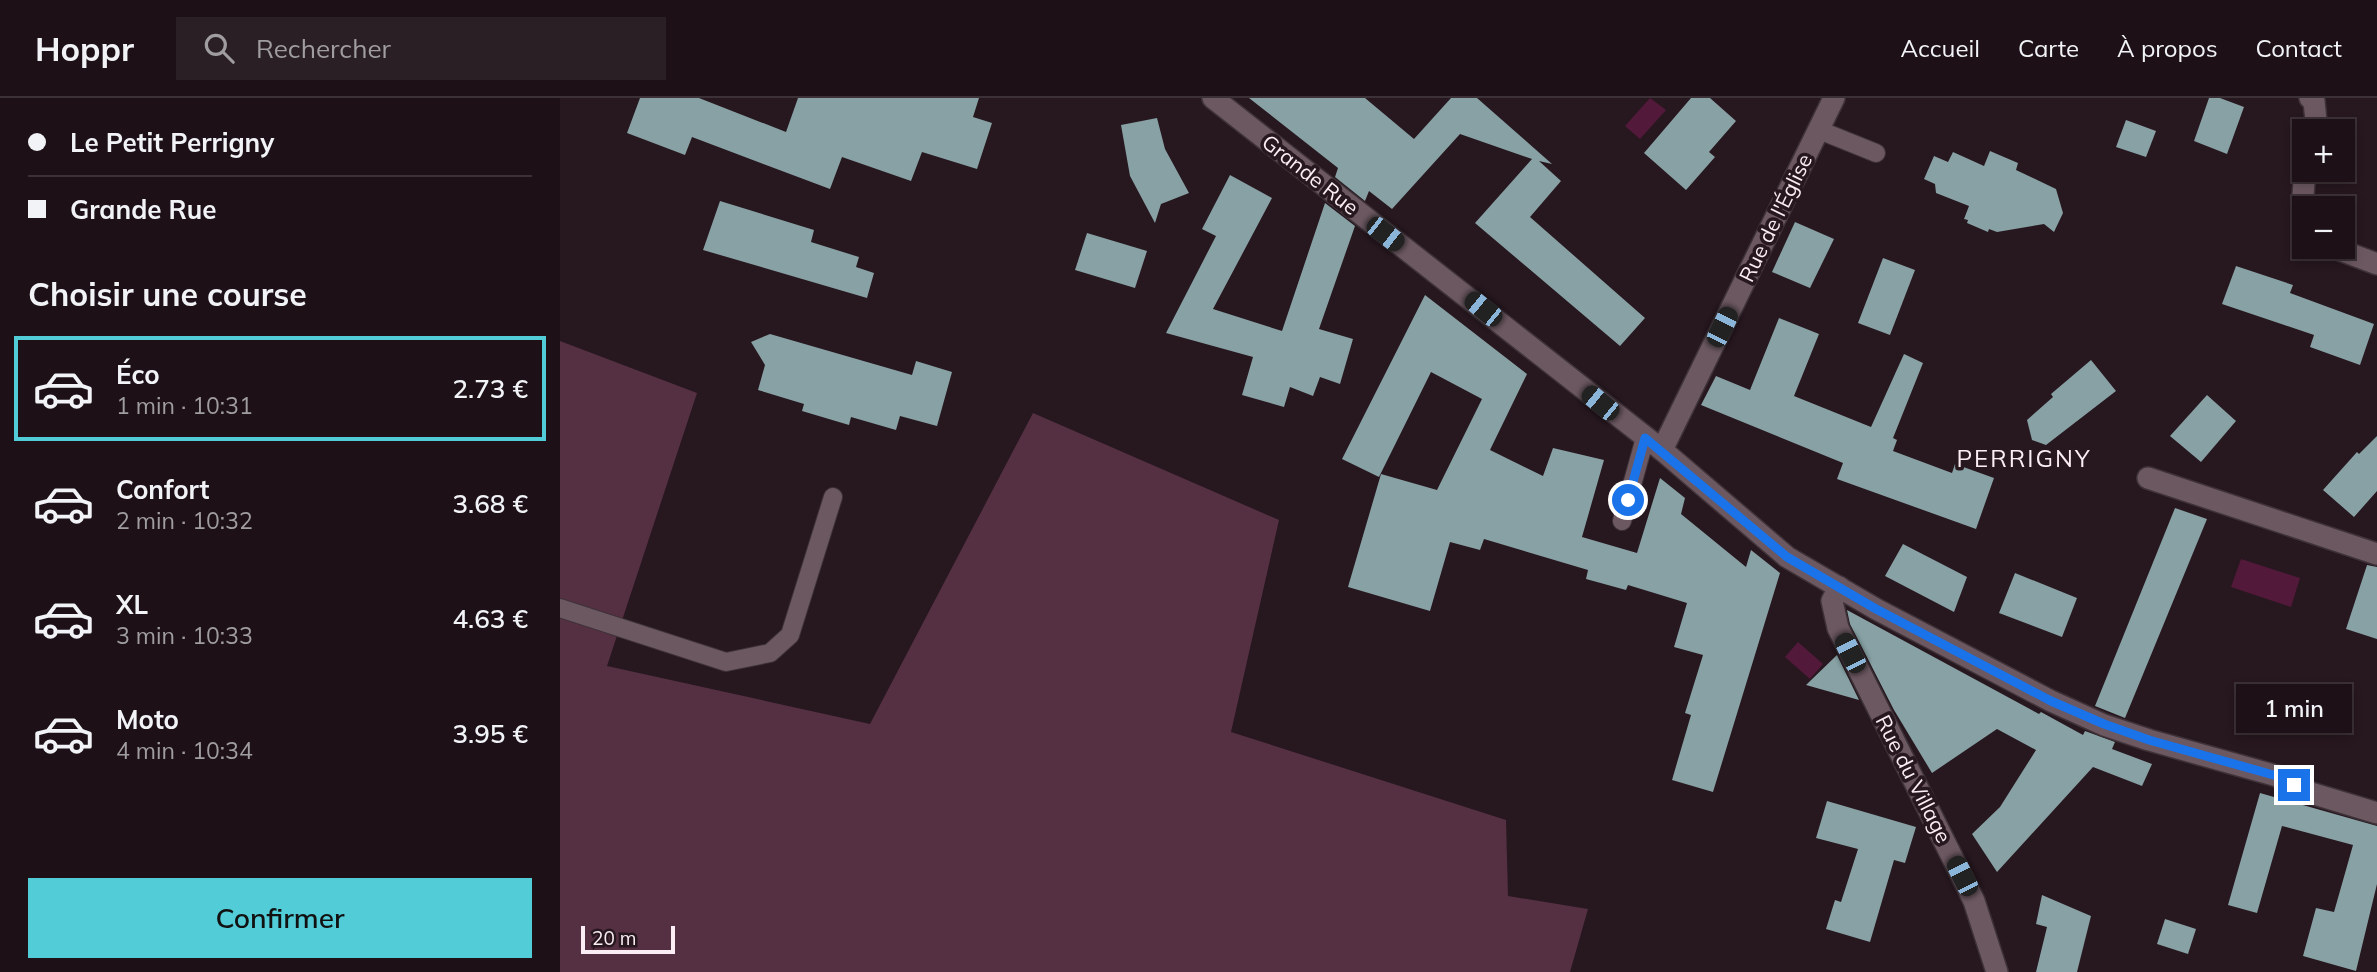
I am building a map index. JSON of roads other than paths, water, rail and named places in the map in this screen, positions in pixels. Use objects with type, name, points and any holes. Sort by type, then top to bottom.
[{"type":"street","name":"Grande Rue","points":[[1213,98],[1653,444],[1787,557],[2051,701],[2104,724],[2149,740],[2277,776],[2311,793],[2377,813]]},
{"type":"street","name":"Rue de l'Église","points":[[1653,444],[1835,98]]},
{"type":"street","points":[[2310,98],[2314,101],[2316,119]]},
{"type":"street","points":[[2355,256],[2377,264]]},
{"type":"street","points":[[2148,478],[2377,554]]},
{"type":"street","name":"Rue du Village","points":[[1839,587],[1832,601],[1838,628],[1974,901],[1997,972]]},
{"type":"lane","points":[[1819,130],[1876,153]]},
{"type":"lane","points":[[1622,521],[1653,444]]},
{"type":"lane","points":[[560,608],[726,662],[770,653],[790,635],[833,497]]},
{"type":"district","name":"PERRIGNY","points":[[2024,459]]}]
